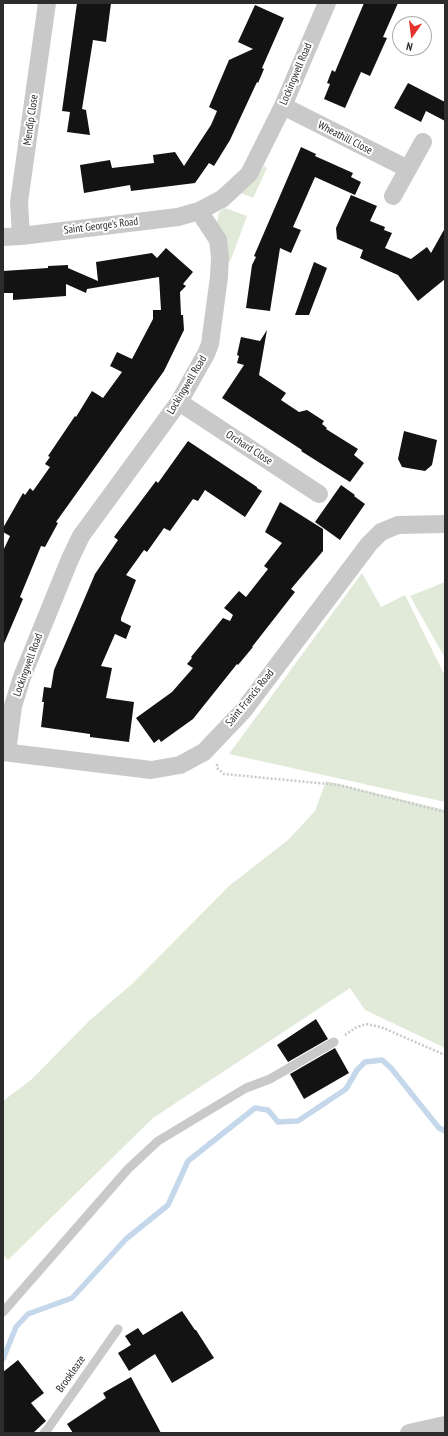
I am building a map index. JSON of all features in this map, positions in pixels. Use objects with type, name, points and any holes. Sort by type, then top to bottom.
[{"type":"street","name":"Mendip Close","points":[[21,236],[19,202],[47,3]]},
{"type":"street","name":"Lockingwell Road","points":[[5,752],[13,706],[22,677],[70,559],[81,536],[179,402],[210,344],[219,277],[220,257],[218,240],[199,211],[222,200],[249,174],[282,106],[327,3]]},
{"type":"street","name":"Wheathill Close","points":[[282,106],[408,169]]},
{"type":"street","points":[[393,196],[423,142]]},
{"type":"street","name":"Saint George's Road","points":[[3,237],[178,217],[199,211]]},
{"type":"street","name":"Orchard Close","points":[[179,402],[319,494]]},
{"type":"street","name":"Saint Francis Road","points":[[5,752],[151,770],[180,765],[204,752],[243,710],[369,544],[381,532],[398,526],[445,524]]},
{"type":"street","points":[[409,1433],[445,1425]]},
{"type":"lane","points":[[3,1312],[128,1169],[158,1141],[246,1088],[270,1079],[334,1042]]},
{"type":"lane","name":"Brookleaze","points":[[44,1433],[118,1329]]},
{"type":"path","points":[[204,752],[217,758],[217,768],[224,774],[339,784],[445,812]]},
{"type":"path","points":[[334,1042],[355,1028],[366,1024],[381,1027],[445,1055]]},
{"type":"green space","points":[[264,166],[267,168],[253,198],[241,193],[256,177]]},
{"type":"green space","points":[[225,208],[247,216],[230,262],[226,261],[217,223],[219,212]]},
{"type":"green space","points":[[362,573],[381,607],[405,595],[445,676],[445,802],[229,754]]},
{"type":"green space","points":[[445,582],[445,658],[410,596]]},
{"type":"green space","points":[[326,781],[445,810],[445,1048],[365,1010],[350,988],[153,1118],[8,1260],[3,1255],[3,1101],[32,1079],[89,1021],[133,983],[229,886],[288,840],[315,811]]},
{"type":"building","points":[[77,3],[111,3],[106,42],[93,40],[82,109],[86,110],[90,135],[67,132],[70,112],[62,111]]},
{"type":"building","points":[[364,3],[398,3],[383,37],[387,38],[370,76],[361,72],[345,108],[324,99],[330,84],[327,83],[332,70],[335,72]]},
{"type":"building","points":[[255,5],[284,18],[262,68],[264,69],[258,83],[257,82],[230,140],[214,166],[209,163],[195,183],[131,191],[130,185],[84,193],[80,165],[110,160],[112,168],[154,163],[153,155],[175,152],[184,166],[211,125],[217,111],[209,107],[229,60],[253,49],[238,42]]},
{"type":"building","points":[[408,83],[445,102],[445,121],[426,111],[421,122],[394,108]]},
{"type":"building","points":[[301,147],[316,154],[315,156],[353,173],[351,177],[361,182],[355,195],[315,177],[293,227],[301,230],[291,253],[280,248],[270,311],[246,308],[252,265],[256,257],[254,256]]},
{"type":"building","points":[[351,195],[377,206],[370,221],[385,227],[384,230],[392,233],[385,248],[411,259],[427,247],[431,253],[445,228],[445,279],[418,301],[398,275],[360,258],[363,250],[337,239],[336,228]]},
{"type":"building","points":[[166,248],[193,272],[183,284],[186,286],[180,292],[181,315],[183,315],[184,330],[164,371],[56,522],[58,523],[45,547],[41,546],[20,597],[23,599],[3,646],[3,551],[10,536],[3,532],[3,528],[23,493],[25,495],[30,488],[33,491],[50,467],[45,464],[50,457],[48,456],[75,416],[76,417],[92,391],[103,398],[122,372],[110,366],[117,352],[132,359],[153,319],[153,310],[161,310],[159,277],[87,289],[86,293],[66,284],[66,296],[13,300],[13,293],[3,293],[3,271],[68,265],[68,268],[98,281],[96,262],[152,253],[157,258]]},
{"type":"building","points":[[314,262],[327,268],[309,315],[295,315]]},
{"type":"building","points":[[267,330],[259,375],[286,393],[281,400],[299,412],[307,410],[324,421],[322,424],[327,428],[326,429],[358,449],[354,455],[364,463],[350,482],[222,398],[244,365],[237,363],[239,356],[237,355],[241,337],[260,341]]},
{"type":"building","points":[[404,431],[437,440],[432,465],[425,471],[402,467],[398,459]]},
{"type":"building","points":[[188,441],[262,491],[245,517],[205,490],[198,501],[193,499],[170,531],[164,528],[147,552],[144,550],[126,575],[136,580],[121,621],[131,626],[126,639],[115,634],[101,666],[112,668],[106,698],[134,702],[129,742],[90,737],[90,734],[41,727],[44,687],[51,688],[54,670],[95,574],[118,540],[114,537],[156,481],[158,483]]},
{"type":"building","points":[[341,485],[365,504],[340,540],[315,522]]},
{"type":"building","points":[[280,502],[323,529],[323,551],[291,589],[295,592],[253,647],[238,665],[237,664],[193,719],[161,742],[159,739],[154,743],[136,718],[172,692],[193,668],[187,664],[192,658],[191,657],[223,618],[230,621],[233,615],[224,608],[239,591],[246,597],[268,569],[264,566],[282,543],[265,532]]},
{"type":"building","points":[[316,1019],[328,1039],[288,1062],[277,1045]]},
{"type":"building","points":[[335,1048],[349,1073],[304,1099],[290,1074]]},
{"type":"building","points":[[182,1311],[214,1358],[172,1383],[155,1354],[129,1371],[118,1353],[131,1345],[125,1336],[138,1328],[143,1335]]},
{"type":"building","points":[[18,1360],[44,1393],[31,1403],[46,1421],[33,1433],[3,1433],[3,1372]]},
{"type":"building","points":[[131,1377],[161,1433],[73,1433],[67,1424],[106,1398],[103,1393]]},
{"type":"waterway","points":[[3,1359],[16,1327],[28,1314],[72,1298],[126,1239],[168,1205],[188,1161],[255,1108],[268,1110],[278,1122],[298,1121],[346,1089],[357,1070],[365,1062],[382,1060],[391,1068],[439,1128],[445,1131]]}]
